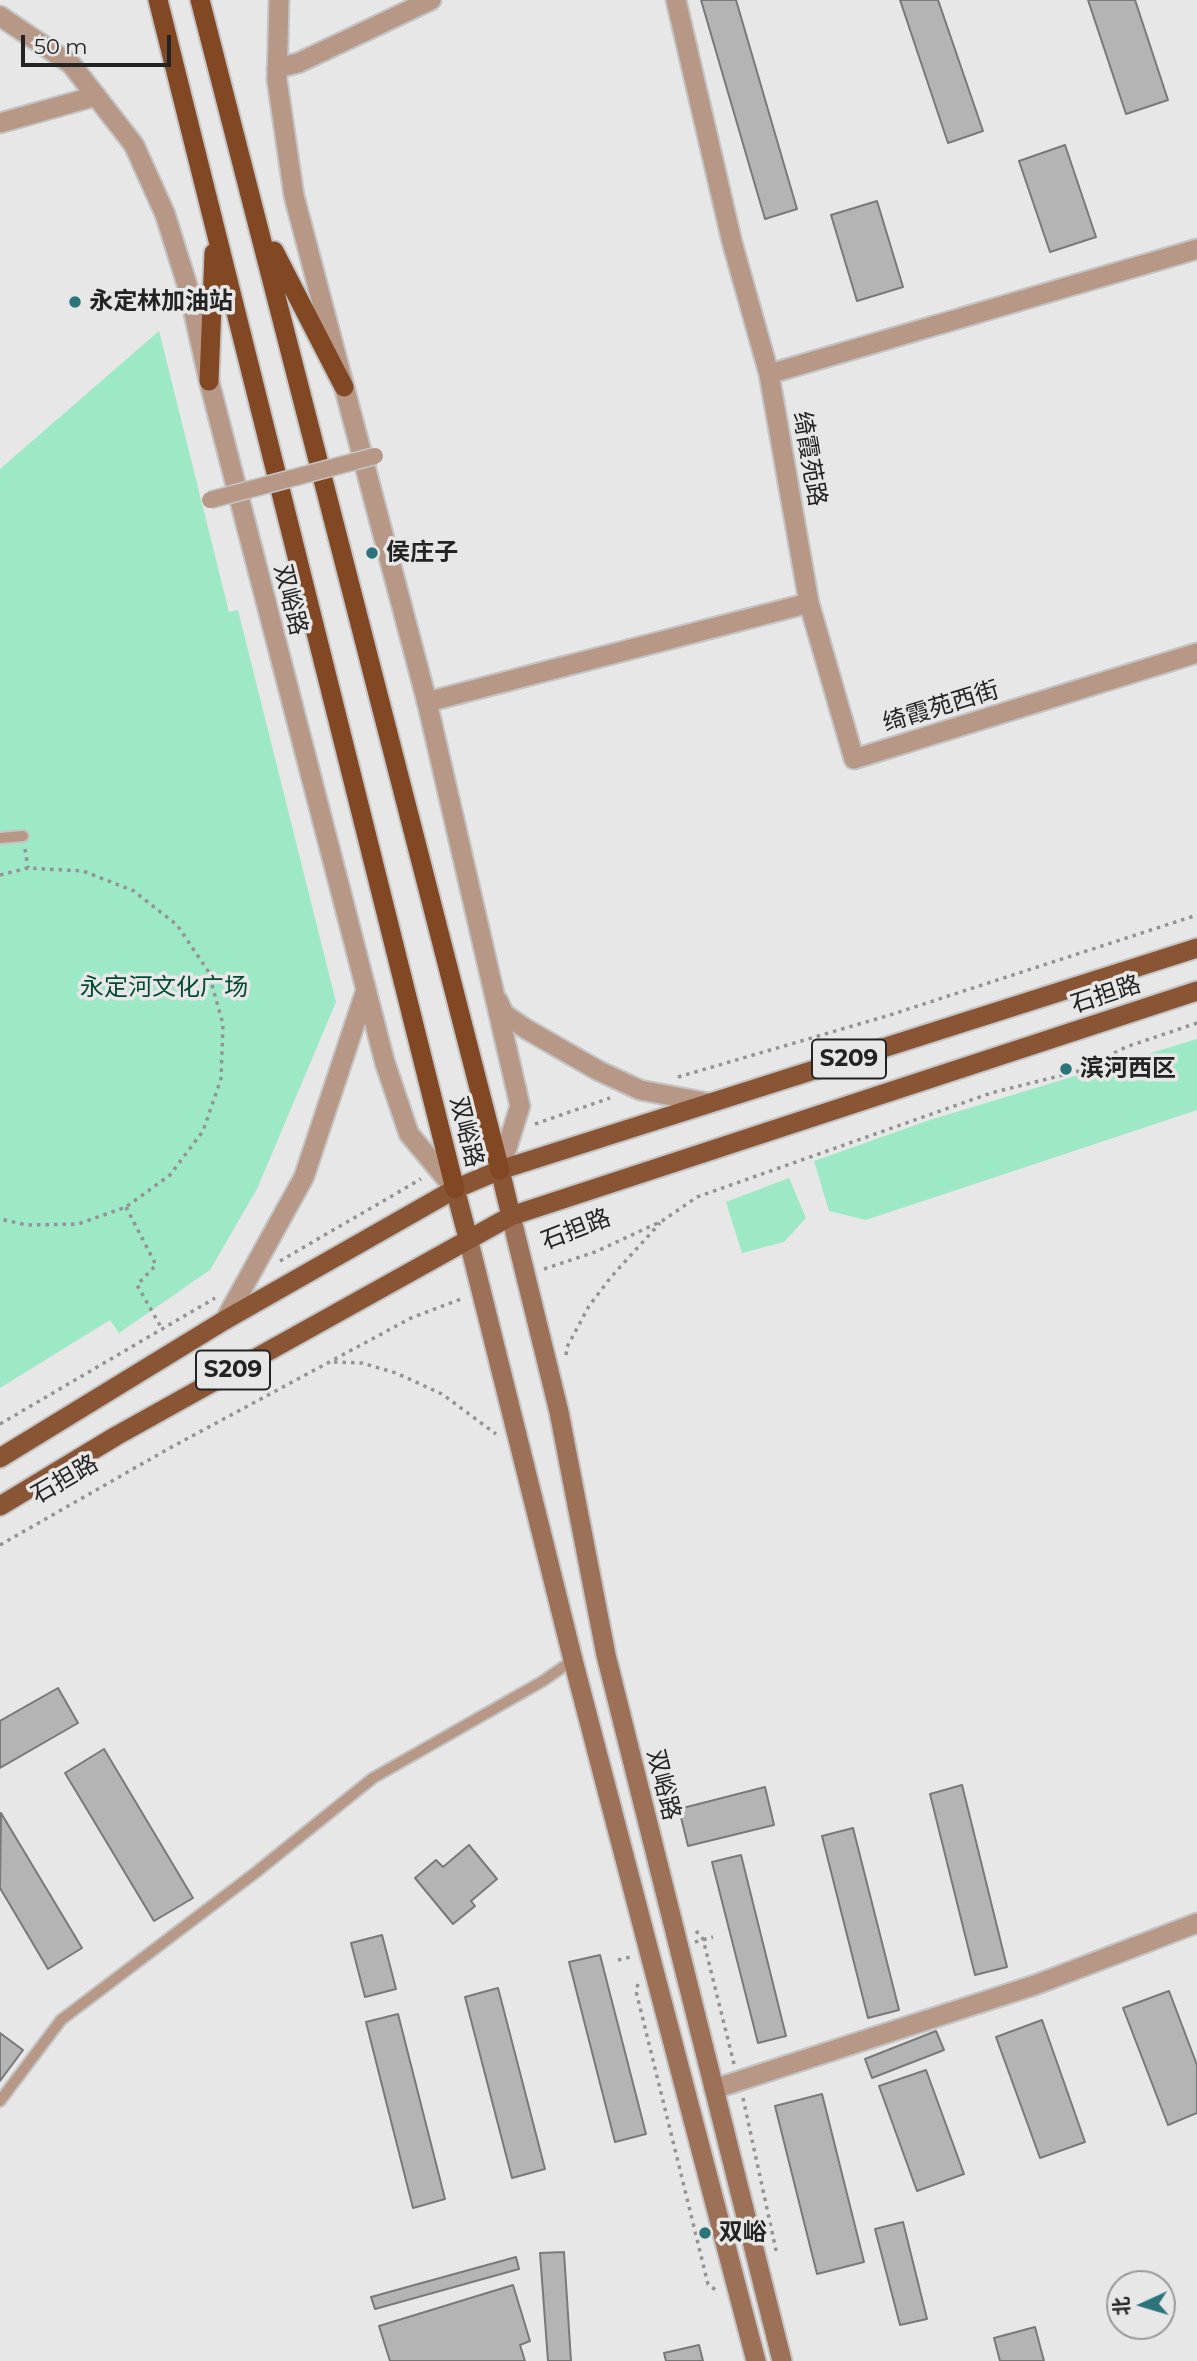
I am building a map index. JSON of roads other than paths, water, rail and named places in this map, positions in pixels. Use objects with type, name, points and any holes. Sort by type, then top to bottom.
[{"type":"highway","name":"双峪路","points":[[158,0],[455,1189]]},
{"type":"highway","name":"双峪路","points":[[200,0],[500,1170]]},
{"type":"highway","points":[[213,0],[220,71]]},
{"type":"highway","points":[[258,219],[345,387]]},
{"type":"highway","points":[[209,381],[215,231]]},
{"type":"main road","name":"石担路","points":[[0,1458],[225,1320],[455,1189],[500,1170],[1197,948]]},
{"type":"main road","name":"石担路","points":[[0,1506],[127,1430],[511,1216],[1197,991]]},
{"type":"main road","points":[[500,1170],[511,1216]]},
{"type":"main road","points":[[455,1189],[573,1660],[756,2361]]},
{"type":"main road","name":"双峪路","points":[[511,1216],[559,1412],[606,1655],[782,2361]]},
{"type":"street","name":"双峪路","points":[[279,0],[277,68],[294,196],[427,702],[520,1106],[500,1170]]},
{"type":"street","points":[[277,68],[298,63],[431,0]]},
{"type":"street","name":"绮霞苑路","points":[[676,0],[732,242],[769,374],[809,603]]},
{"type":"street","name":"双峪路","points":[[0,16],[71,64],[134,145],[165,214],[189,291],[209,381],[365,993],[409,1134],[455,1189]]},
{"type":"street","points":[[0,123],[96,96]]},
{"type":"street","points":[[769,374],[1197,249]]},
{"type":"street","points":[[210,500],[375,456]]},
{"type":"street","points":[[427,702],[809,603]]},
{"type":"street","name":"绮霞苑西街","points":[[809,603],[854,759],[1197,653]]},
{"type":"street","points":[[493,990],[504,1014],[567,1055],[640,1090],[709,1103]]},
{"type":"street","points":[[225,1320],[304,1177],[365,993]]},
{"type":"street","points":[[714,2090],[1035,1985],[1197,1923]]},
{"type":"lane","points":[[0,838],[23,836]]},
{"type":"lane","points":[[0,2101],[61,2020],[255,1873],[373,1778],[543,1681],[573,1660]]},
{"type":"place","name":"永定林加油站","points":[[75,302]]},
{"type":"place","name":"侯庄子","points":[[372,553]]},
{"type":"place","name":"滨河西区","points":[[1066,1069]]},
{"type":"place","name":"双峪","points":[[705,2233]]},
{"type":"park label","name":"永定河文化广场","points":[[164,988]]}]
